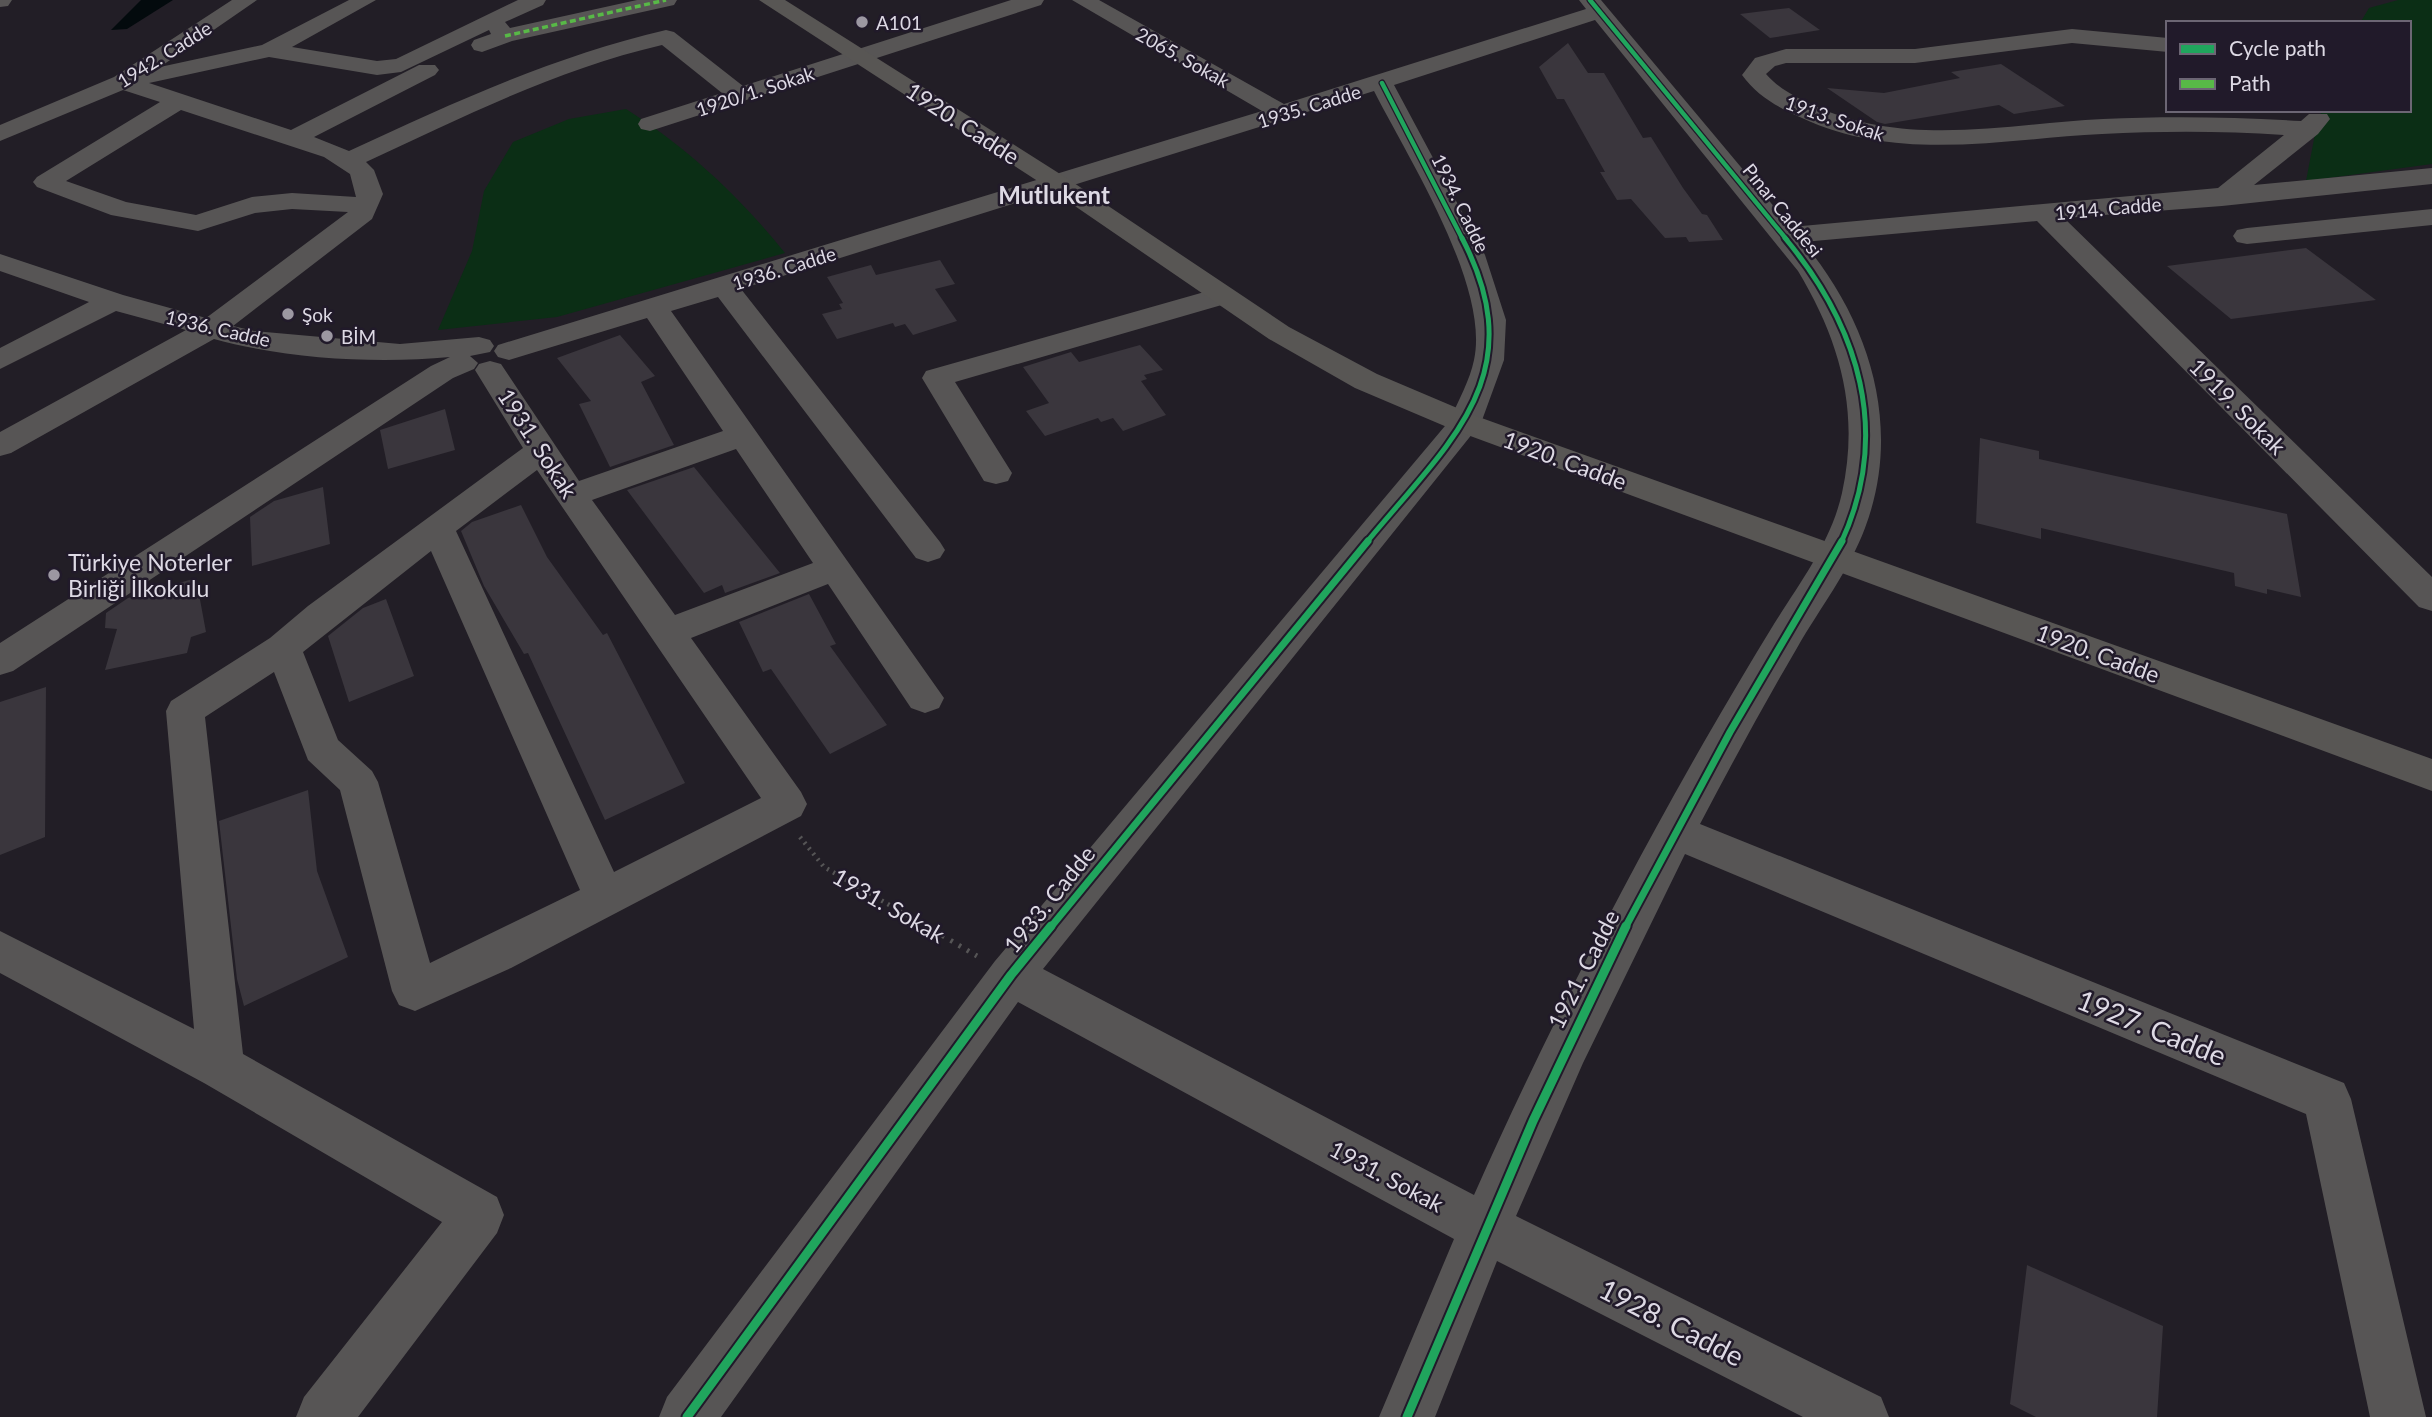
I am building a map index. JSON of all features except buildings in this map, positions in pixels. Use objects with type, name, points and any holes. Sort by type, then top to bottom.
[{"type":"main road","name":"1920. Cadde","points":[[770,0],[1059,184],[1222,296],[1323,359],[1366,381],[1465,423],[2432,775]]},
{"type":"street","points":[[124,70],[212,0]]},
{"type":"street","name":"1942. Cadde","points":[[0,134],[124,70],[246,0]]},
{"type":"street","points":[[269,50],[365,0]]},
{"type":"street","points":[[292,139],[460,54],[536,0]]},
{"type":"street","points":[[124,70],[269,50],[377,68],[401,65],[498,28],[666,0]]},
{"type":"street","name":"1920/1. Sokak","points":[[650,124],[1033,0]]},
{"type":"street","name":"2065. Sokak","points":[[1083,0],[1284,114]]},
{"type":"street","name":"1935. Cadde","points":[[1059,184],[1382,83],[1594,6]]},
{"type":"street","name":"Pınar Caddesi","points":[[1594,6],[1784,236],[1833,304],[1862,378],[1865,451],[1859,495],[1836,558]]},
{"type":"street","name":"1913. Sokak","points":[[2166,45],[2072,36],[1915,56],[1786,56],[1768,59],[1759,65],[1754,75],[1761,86],[1777,97],[1838,122],[1889,137],[2316,120]]},
{"type":"street","points":[[347,162],[548,73],[625,45],[666,37],[740,96]]},
{"type":"street","points":[[0,446],[210,329],[363,213],[370,194],[361,170],[333,152],[180,100],[124,70]]},
{"type":"street","name":"1934. Cadde","points":[[1382,83],[1471,255],[1491,320],[1489,360],[1465,423]]},
{"type":"street","points":[[180,100],[46,182],[120,209],[198,223],[252,205],[292,201],[366,205]]},
{"type":"street","name":"1913. Sokak","points":[[2222,198],[2316,120]]},
{"type":"street","name":"1914. Cadde","points":[[1784,236],[2222,198],[2432,176]]},
{"type":"street","name":"1936. Cadde","points":[[0,262],[113,301],[252,340],[487,358],[1059,184]]},
{"type":"street","name":"1919. Sokak","points":[[2045,214],[2432,598]]},
{"type":"street","points":[[2247,236],[2432,217]]},
{"type":"street","points":[[724,286],[928,550]]},
{"type":"street","points":[[996,473],[937,378],[1222,296]]},
{"type":"street","points":[[0,360],[113,301]]},
{"type":"street","points":[[654,307],[925,698]]},
{"type":"street","points":[[0,661],[442,372],[487,358]]},
{"type":"street","name":"1931. Sokak","points":[[487,358],[541,450],[787,804]]},
{"type":"street","name":"1933. Cadde","points":[[687,1417],[1011,975],[1465,423]]},
{"type":"street","points":[[572,495],[743,435]]},
{"type":"street","points":[[221,1067],[185,711],[283,648],[321,615],[541,450]]},
{"type":"street","points":[[438,529],[604,896]]},
{"type":"street","name":"1921. Cadde","points":[[1407,1417],[1483,1227],[1555,1069],[1675,832],[1789,630],[1836,558]]},
{"type":"street","points":[[667,633],[835,568]]},
{"type":"street","points":[[283,648],[322,749],[358,782],[415,991],[495,954],[787,804]]},
{"type":"street","name":"1927. Cadde","points":[[1675,832],[2327,1099],[2398,1417]]},
{"type":"street","points":[[0,951],[221,1067],[479,1215],[324,1417]]},
{"type":"street","name":"1931. Sokak","points":[[1011,975],[1483,1227]]},
{"type":"street","name":"1928. Cadde","points":[[1483,1227],[1861,1417]]},
{"type":"green space","points":[[2398,0],[2432,0],[2432,164],[2306,181],[2318,118],[2322,112],[2411,112],[2411,21],[2361,21],[2369,8]]},
{"type":"green space","points":[[626,109],[670,140],[712,175],[785,253],[557,317],[438,330],[472,251],[484,191],[513,142],[569,119]]},
{"type":"shaded area","points":[[141,0],[173,0],[127,29],[111,30]]},
{"type":"marked path","points":[[505,36],[666,0]]},
{"type":"cycle path","points":[[1407,1417],[1468,1268],[1566,1048],[1675,832],[1773,657],[1839,547],[1854,511],[1864,459],[1866,429],[1859,374],[1851,348],[1827,295],[1810,268],[1590,0]]},
{"type":"cycle path","points":[[687,1417],[1011,975],[1465,423],[1489,360],[1491,320],[1471,255],[1382,83]]},
{"type":"place","name":"A101","points":[[862,22]]},
{"type":"place","name":"Şok","points":[[288,314]]},
{"type":"place","name":"BİM","points":[[327,336]]},
{"type":"place","name":"Türkiye Noterler Birliği İlkokulu","points":[[54,575]]},
{"type":"district","name":"Mutlukent","points":[[1054,194]]}]
